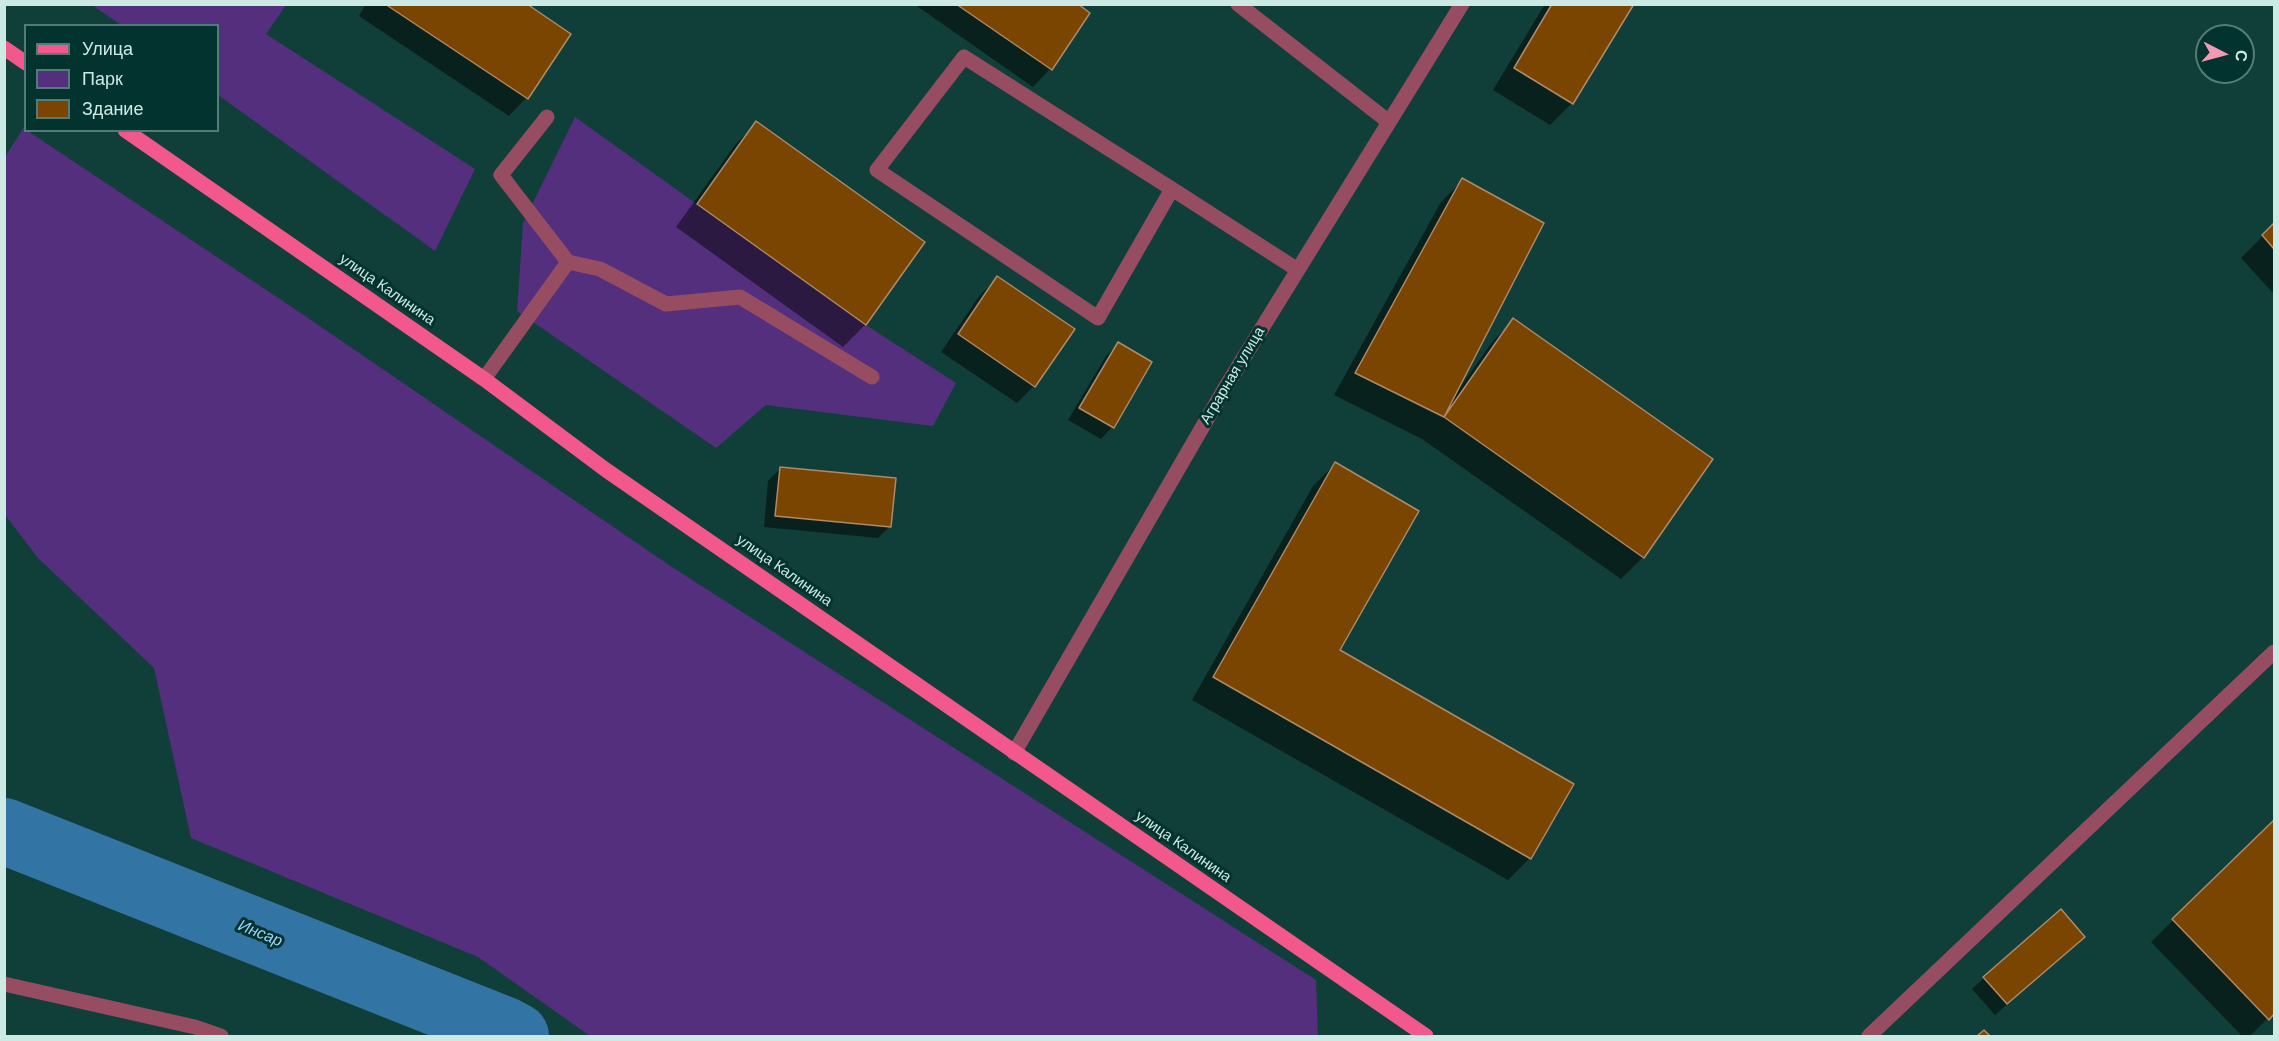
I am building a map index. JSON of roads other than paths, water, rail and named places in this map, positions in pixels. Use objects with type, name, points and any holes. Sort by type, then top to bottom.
[{"type":"main road","points":[[4,48],[24,62]]},
{"type":"main road","name":"улица Калинина","points":[[127,132],[484,379],[606,470],[1426,1036]]},
{"type":"street","points":[[1238,4],[1389,122]]},
{"type":"street","name":"Аграрная улица","points":[[1014,753],[1225,388],[1462,4]]},
{"type":"street","points":[[1172,189],[1098,318],[877,170],[964,57],[1172,189],[1298,270]]},
{"type":"street","points":[[547,117],[501,175],[568,262],[600,269],[666,304],[740,297],[872,377]]},
{"type":"street","points":[[484,379],[568,262]]},
{"type":"street","points":[[1869,1036],[2274,652]]},
{"type":"street","points":[[4,984],[195,1027],[221,1036]]},
{"type":"waterway","name":"Инсар","points":[[4,831],[516,1036]]}]
